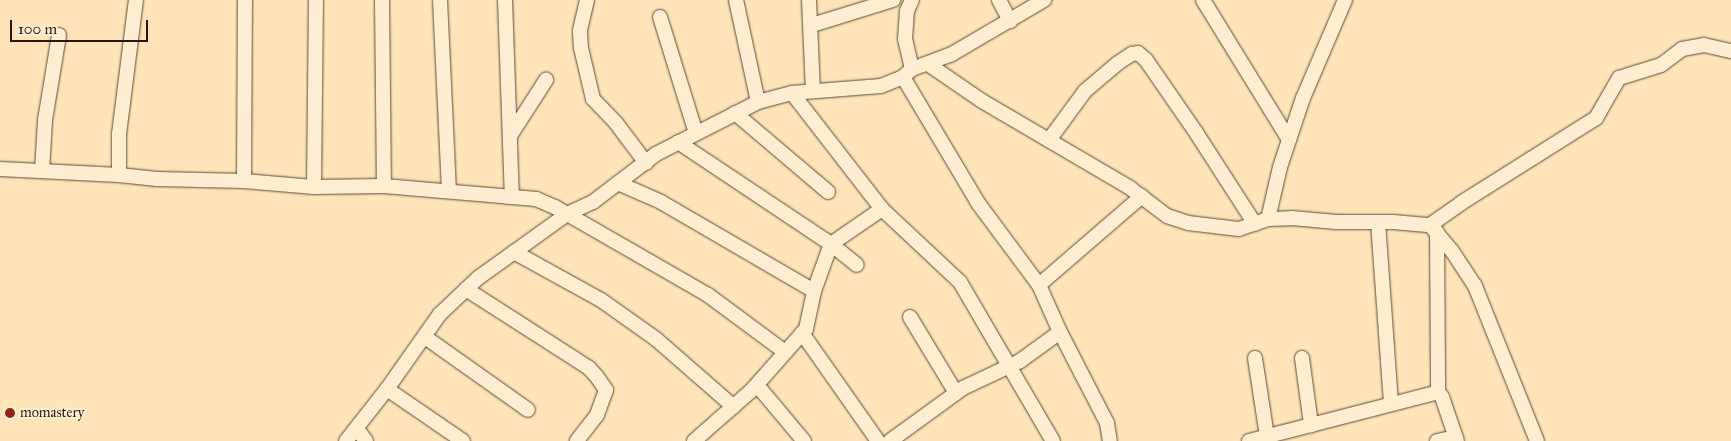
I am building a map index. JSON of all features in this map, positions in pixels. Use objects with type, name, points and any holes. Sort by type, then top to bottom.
[{"type":"street","points":[[119,175],[119,134],[136,0]]},
{"type":"street","points":[[244,181],[245,0]]},
{"type":"street","points":[[314,187],[316,0]]},
{"type":"street","points":[[382,0],[384,186]]},
{"type":"street","points":[[440,0],[450,190]]},
{"type":"street","points":[[505,0],[512,197]]},
{"type":"street","points":[[587,0],[580,31],[581,48],[593,99],[616,123],[646,162]]},
{"type":"street","points":[[736,0],[758,102]]},
{"type":"street","points":[[809,0],[812,25],[813,91]]},
{"type":"street","points":[[812,25],[894,0]]},
{"type":"street","points":[[912,0],[907,11],[905,39],[907,73],[978,203],[1039,285],[1060,332],[1107,423],[1110,441]]},
{"type":"street","points":[[999,0],[1010,21]]},
{"type":"street","points":[[346,441],[387,389],[440,314],[478,278],[567,214],[593,202],[656,154],[758,102],[792,93],[881,86],[928,64],[1010,21],[1044,0]]},
{"type":"street","points":[[1203,0],[1289,140]]},
{"type":"street","points":[[1261,221],[1304,98],[1345,0]]},
{"type":"street","points":[[660,17],[696,133]]},
{"type":"street","points":[[42,171],[46,120],[59,35]]},
{"type":"street","points":[[1437,441],[1456,439],[1442,397],[1438,392],[1434,228],[1462,203],[1596,118],[1619,78],[1662,65],[1682,49],[1704,45],[1731,51]]},
{"type":"street","points":[[1049,140],[1085,91],[1118,63],[1132,54],[1138,53],[1146,60],[1197,134],[1261,221]]},
{"type":"street","points":[[928,64],[982,101],[1142,196],[1167,216],[1188,223],[1239,229],[1261,221],[1292,218],[1336,222],[1421,223],[1434,228],[1475,286],[1537,441]]},
{"type":"street","points":[[510,136],[546,80]]},
{"type":"street","points":[[792,93],[882,209],[960,282],[1053,441]]},
{"type":"street","points":[[735,113],[828,192]]},
{"type":"street","points":[[678,142],[831,244],[857,265]]},
{"type":"street","points":[[0,170],[119,175],[157,179],[244,181],[314,187],[384,186],[410,190],[450,190],[536,199],[567,214],[708,295],[785,352]]},
{"type":"street","points":[[618,183],[661,202],[814,291]]},
{"type":"street","points":[[1039,285],[1142,196]]},
{"type":"street","points":[[694,441],[734,407],[757,384],[806,329],[814,291],[831,244],[882,209]]},
{"type":"street","points":[[1378,222],[1391,404]]},
{"type":"street","points":[[514,252],[601,300],[648,333],[734,407]]},
{"type":"street","points":[[466,290],[589,368],[597,377],[606,390],[597,415],[581,440]]},
{"type":"street","points":[[910,317],[956,393]]},
{"type":"street","points":[[890,441],[956,393],[1020,361],[1060,332]]},
{"type":"street","points":[[802,333],[878,441]]},
{"type":"street","points":[[424,337],[528,410]]},
{"type":"street","points":[[1255,358],[1268,436]]},
{"type":"street","points":[[1302,358],[1311,425]]},
{"type":"street","points":[[757,384],[804,441]]},
{"type":"street","points":[[387,389],[463,441]]},
{"type":"street","points":[[1249,441],[1438,392]]},
{"type":"street","points":[[357,428],[366,441]]},
{"type":"place","name":"momastery","points":[[10,413]]}]
